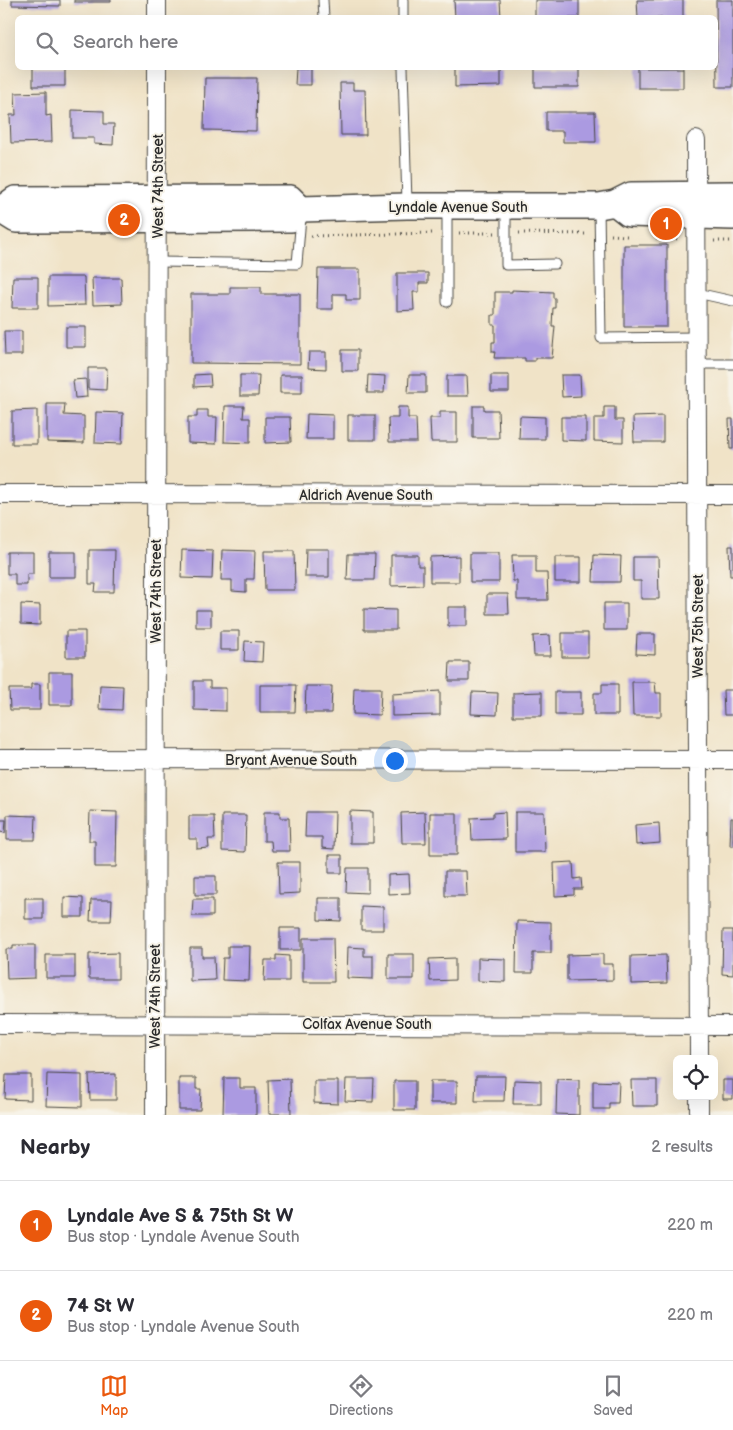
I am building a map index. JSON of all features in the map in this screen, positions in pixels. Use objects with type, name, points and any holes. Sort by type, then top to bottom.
[{"type":"main road","name":"Lyndale Avenue South","points":[[0,210],[15,199],[291,219],[301,209],[407,206],[607,205],[629,214],[696,205],[733,194]]},
{"type":"main road","name":"Lyndale Avenue South","points":[[696,205],[733,217]]},
{"type":"street","points":[[157,0],[157,15]]},
{"type":"street","name":"West 74th Street","points":[[155,1115],[158,70]]},
{"type":"street","name":"West 75th Street","points":[[696,140],[699,1055]]},
{"type":"street","name":"Aldrich Avenue South","points":[[0,494],[733,495]]},
{"type":"street","name":"Bryant Avenue South","points":[[0,758],[155,760],[733,760]]},
{"type":"street","name":"Colfax Avenue South","points":[[0,1024],[733,1026]]},
{"type":"street","points":[[699,1100],[699,1115]]},
{"type":"lane","points":[[323,0],[324,15]]},
{"type":"lane","points":[[403,0],[403,15]]},
{"type":"lane","points":[[403,70],[407,206]]},
{"type":"lane","points":[[607,205],[600,235],[601,338],[697,337]]},
{"type":"lane","points":[[506,206],[506,264],[556,264]]},
{"type":"lane","points":[[447,207],[447,302]]},
{"type":"lane","points":[[158,262],[297,264],[301,209]]},
{"type":"lane","points":[[697,293],[733,301]]},
{"type":"lane","points":[[697,364],[733,364]]},
{"type":"path","points":[[300,236],[506,233],[636,237]]},
{"type":"path","points":[[654,238],[677,239]]},
{"type":"path","points":[[714,241],[733,241]]},
{"type":"building","points":[[12,0],[60,0],[60,6],[12,5]]},
{"type":"building","points":[[74,0],[111,0],[111,2],[74,2]]},
{"type":"building","points":[[454,0],[500,0],[501,15],[455,15]]},
{"type":"building","points":[[535,0],[579,0],[579,15],[535,15]]},
{"type":"building","points":[[637,0],[683,0],[683,15],[638,15]]},
{"type":"building","points":[[716,0],[733,0],[733,87],[717,87],[718,15],[716,15]]},
{"type":"building","points":[[33,70],[65,70],[65,86],[33,86]]},
{"type":"building","points":[[296,70],[311,70],[311,85],[295,85]]},
{"type":"building","points":[[455,70],[501,70],[501,86],[455,87]]},
{"type":"building","points":[[535,70],[579,70],[579,87],[535,87]]},
{"type":"building","points":[[638,70],[683,70],[683,88],[638,88]]},
{"type":"building","points":[[205,78],[257,78],[256,131],[204,130]]},
{"type":"building","points":[[340,83],[353,83],[353,90],[365,90],[366,135],[341,135]]},
{"type":"building","points":[[46,92],[46,116],[51,115],[52,142],[11,143],[10,115],[16,115],[15,93]]},
{"type":"building","points":[[72,110],[104,111],[104,124],[114,124],[113,145],[94,144],[94,138],[72,138]]},
{"type":"building","points":[[546,112],[595,112],[596,142],[563,142],[563,131],[546,131]]},
{"type":"building","points":[[624,245],[667,245],[667,327],[624,327]]},
{"type":"building","points":[[318,269],[360,269],[360,300],[346,300],[346,294],[333,294],[333,309],[317,309]]},
{"type":"building","points":[[397,273],[428,273],[428,283],[419,283],[419,292],[413,292],[414,310],[397,311]]},
{"type":"building","points":[[13,277],[38,277],[38,308],[12,308]]},
{"type":"building","points":[[48,277],[84,277],[85,305],[48,306]]},
{"type":"building","points":[[92,278],[121,278],[122,304],[93,305]]},
{"type":"building","points":[[230,287],[261,287],[261,294],[300,294],[300,364],[191,363],[191,294],[230,294]]},
{"type":"building","points":[[512,290],[553,292],[555,308],[553,308],[552,326],[555,326],[552,358],[535,358],[535,361],[525,361],[525,358],[494,358],[495,352],[492,352],[492,342],[495,342],[495,325],[492,325],[492,315],[495,315],[495,292],[512,292]]},
{"type":"building","points":[[66,327],[86,327],[86,347],[66,347]]},
{"type":"building","points":[[4,331],[22,331],[22,355],[5,355]]},
{"type":"building","points":[[342,350],[358,350],[358,371],[342,371]]},
{"type":"building","points":[[309,352],[326,352],[326,369],[308,368]]},
{"type":"building","points":[[88,368],[107,368],[106,390],[88,389]]},
{"type":"building","points":[[210,374],[211,386],[194,387],[194,375]]},
{"type":"building","points":[[240,375],[259,375],[258,396],[240,396]]},
{"type":"building","points":[[280,375],[302,375],[302,393],[280,393]]},
{"type":"building","points":[[368,375],[385,376],[384,393],[367,393]]},
{"type":"building","points":[[409,375],[426,375],[426,393],[408,393]]},
{"type":"building","points":[[491,375],[509,375],[509,392],[491,392]]},
{"type":"building","points":[[561,375],[580,375],[581,396],[562,397]]},
{"type":"building","points":[[447,376],[467,376],[468,396],[447,396]]},
{"type":"building","points":[[86,379],[87,397],[75,398],[73,380]]},
{"type":"building","points":[[47,404],[65,404],[64,415],[84,416],[84,443],[47,442]]},
{"type":"building","points":[[225,406],[244,406],[243,418],[250,418],[250,443],[224,442]]},
{"type":"building","points":[[473,406],[484,406],[484,410],[498,410],[499,438],[473,438]]},
{"type":"building","points":[[398,407],[408,407],[408,418],[416,418],[417,442],[389,442],[388,418],[398,418]]},
{"type":"building","points":[[604,407],[615,407],[615,420],[623,420],[623,442],[594,441],[594,418],[604,418]]},
{"type":"building","points":[[37,410],[37,444],[12,444],[12,411]]},
{"type":"building","points":[[197,410],[208,410],[208,417],[217,417],[216,444],[188,443],[188,417],[197,417]]},
{"type":"building","points":[[96,412],[123,413],[122,444],[95,443]]},
{"type":"building","points":[[440,412],[457,412],[457,442],[431,442],[430,418],[440,418]]},
{"type":"building","points":[[307,414],[333,415],[333,439],[306,439]]},
{"type":"building","points":[[348,415],[375,415],[375,440],[348,440]]},
{"type":"building","points":[[520,416],[545,417],[545,439],[519,439]]},
{"type":"building","points":[[663,416],[663,442],[634,442],[633,417]]},
{"type":"building","points":[[265,417],[290,417],[291,442],[265,443]]},
{"type":"building","points":[[561,417],[586,417],[586,441],[561,440]]},
{"type":"building","points":[[729,419],[733,419],[733,449],[730,449]]},
{"type":"building","points":[[729,546],[733,546],[733,576],[730,576]]},
{"type":"building","points":[[306,549],[329,549],[329,577],[305,577]]},
{"type":"building","points":[[89,550],[115,550],[114,592],[95,592],[96,584],[89,584]]},
{"type":"building","points":[[182,550],[213,551],[212,579],[181,578]]},
{"type":"building","points":[[222,550],[255,551],[254,579],[246,579],[246,592],[232,591],[232,580],[221,580]]},
{"type":"building","points":[[264,551],[294,551],[295,590],[265,590]]},
{"type":"building","points":[[7,552],[33,552],[33,574],[27,574],[27,585],[15,585],[15,574],[7,574]]},
{"type":"building","points":[[49,552],[76,552],[76,577],[49,577]]},
{"type":"building","points":[[470,553],[499,553],[499,582],[470,582]]},
{"type":"building","points":[[348,554],[375,554],[374,580],[347,580]]},
{"type":"building","points":[[391,555],[418,555],[418,566],[423,566],[423,585],[391,586]]},
{"type":"building","points":[[512,555],[536,555],[536,573],[547,573],[548,600],[517,600],[517,581],[513,581]]},
{"type":"building","points":[[594,555],[621,556],[620,582],[593,582]]},
{"type":"building","points":[[459,556],[459,582],[430,582],[430,557]]},
{"type":"building","points":[[555,557],[581,557],[581,582],[555,582]]},
{"type":"building","points":[[633,557],[658,557],[659,599],[641,599],[641,581],[633,581]]},
{"type":"building","points":[[487,594],[508,594],[509,614],[487,614]]},
{"type":"building","points":[[604,603],[627,603],[627,630],[604,630]]},
{"type":"building","points":[[21,604],[40,605],[40,625],[21,624]]},
{"type":"building","points":[[448,607],[467,607],[467,626],[448,626]]},
{"type":"building","points":[[364,609],[396,610],[396,630],[364,630]]},
{"type":"building","points":[[196,610],[211,610],[211,627],[196,627]]},
{"type":"building","points":[[66,631],[85,631],[85,657],[66,657]]},
{"type":"building","points":[[220,631],[239,631],[239,650],[220,650]]},
{"type":"building","points":[[562,633],[588,633],[588,657],[562,657]]},
{"type":"building","points":[[637,634],[655,634],[655,655],[636,654]]},
{"type":"building","points":[[550,635],[551,656],[534,656],[533,636]]},
{"type":"building","points":[[245,641],[263,642],[262,662],[244,661]]},
{"type":"building","points":[[450,662],[469,662],[469,681],[449,681]]},
{"type":"building","points":[[49,672],[72,672],[72,705],[49,705]]},
{"type":"building","points":[[194,681],[210,681],[210,688],[226,688],[226,711],[194,710]]},
{"type":"building","points":[[632,682],[655,682],[656,693],[661,693],[661,716],[633,716]]},
{"type":"building","points":[[31,684],[40,684],[40,710],[10,710],[9,689],[31,689]]},
{"type":"building","points":[[602,684],[618,684],[618,715],[594,715],[594,693],[602,693]]},
{"type":"building","points":[[100,685],[123,686],[122,710],[99,709]]},
{"type":"building","points":[[260,685],[296,685],[295,712],[260,712]]},
{"type":"building","points":[[306,686],[332,686],[331,713],[305,713]]},
{"type":"building","points":[[354,688],[381,688],[380,715],[353,714]]},
{"type":"building","points":[[723,690],[733,690],[733,715],[724,715]]},
{"type":"building","points":[[440,691],[440,715],[392,716],[392,694]]},
{"type":"building","points":[[472,692],[498,693],[497,715],[471,714]]},
{"type":"building","points":[[542,692],[542,716],[513,716],[513,693]]},
{"type":"building","points":[[555,692],[581,692],[581,715],[555,715]]},
{"type":"building","points":[[90,811],[117,812],[116,867],[95,867],[95,841],[89,841]]},
{"type":"building","points":[[350,811],[373,812],[373,843],[350,843]]},
{"type":"building","points":[[264,812],[280,812],[280,818],[289,818],[290,851],[272,851],[271,841],[264,841]]},
{"type":"building","points":[[306,812],[335,812],[334,849],[322,848],[322,837],[305,837]]},
{"type":"building","points":[[425,812],[426,843],[402,843],[401,813]]},
{"type":"building","points":[[505,812],[506,839],[472,840],[471,818],[493,817],[493,813]]},
{"type":"building","points":[[515,812],[544,812],[545,852],[515,852]]},
{"type":"building","points":[[430,813],[457,813],[457,855],[430,855]]},
{"type":"building","points":[[7,815],[36,816],[35,840],[7,840]]},
{"type":"building","points":[[222,815],[246,815],[245,852],[222,851]]},
{"type":"building","points":[[189,816],[214,816],[215,839],[208,839],[209,848],[197,849],[197,839],[189,839]]},
{"type":"building","points":[[731,818],[733,818],[733,846],[730,846]]},
{"type":"building","points":[[0,820],[6,820],[5,833],[0,832]]},
{"type":"building","points":[[659,823],[660,843],[636,845],[635,825]]},
{"type":"building","points":[[329,855],[342,855],[342,873],[329,873]]},
{"type":"building","points":[[278,862],[300,862],[300,893],[279,894]]},
{"type":"building","points":[[573,862],[574,879],[581,878],[582,889],[574,889],[574,895],[555,896],[554,863]]},
{"type":"building","points":[[347,868],[368,868],[368,893],[346,892]]},
{"type":"building","points":[[445,871],[466,871],[467,896],[445,896]]},
{"type":"building","points":[[409,874],[410,893],[388,894],[388,875]]},
{"type":"building","points":[[195,876],[216,876],[216,895],[195,895]]},
{"type":"building","points":[[64,897],[83,898],[83,917],[64,917]]},
{"type":"building","points":[[25,898],[43,898],[43,919],[25,919]]},
{"type":"building","points":[[318,898],[341,898],[341,921],[318,920]]},
{"type":"building","points":[[193,899],[213,899],[213,916],[192,916]]},
{"type":"building","points":[[91,900],[112,900],[111,921],[90,921]]},
{"type":"building","points":[[361,906],[383,907],[383,930],[361,930]]},
{"type":"building","points":[[517,921],[551,922],[551,953],[533,953],[533,973],[516,973]]},
{"type":"building","points":[[280,928],[301,928],[301,950],[280,950]]},
{"type":"building","points":[[723,930],[733,930],[733,975],[722,974]]},
{"type":"building","points":[[303,938],[333,938],[334,982],[303,982]]},
{"type":"building","points":[[13,945],[35,945],[35,978],[7,979],[6,949],[13,949]]},
{"type":"building","points":[[228,946],[250,946],[249,981],[222,980],[223,958],[228,958]]},
{"type":"building","points":[[348,947],[364,948],[364,956],[373,956],[373,979],[347,978]]},
{"type":"building","points":[[190,948],[202,948],[202,957],[214,957],[215,980],[190,981]]},
{"type":"building","points":[[118,953],[118,979],[89,979],[89,954]]},
{"type":"building","points":[[388,954],[414,954],[414,979],[388,979]]},
{"type":"building","points":[[603,954],[603,964],[613,964],[613,980],[567,981],[567,955]]},
{"type":"building","points":[[46,955],[75,955],[75,978],[46,978]]},
{"type":"building","points":[[276,955],[289,956],[289,981],[264,981],[265,960],[276,960]]},
{"type":"building","points":[[666,955],[667,983],[631,984],[631,956]]},
{"type":"building","points":[[455,958],[455,980],[430,981],[429,959]]},
{"type":"building","points":[[478,958],[505,959],[505,982],[478,981]]},
{"type":"building","points":[[47,1074],[82,1075],[82,1107],[46,1106]]},
{"type":"building","points":[[116,1074],[116,1100],[90,1100],[89,1075]]},
{"type":"building","points":[[6,1075],[31,1075],[31,1100],[5,1099]]},
{"type":"building","points":[[476,1076],[505,1076],[504,1101],[475,1101]]},
{"type":"building","points":[[179,1078],[196,1078],[196,1089],[201,1089],[200,1110],[179,1110]]},
{"type":"building","points":[[224,1078],[240,1078],[240,1088],[256,1088],[256,1115],[223,1115]]},
{"type":"building","points":[[290,1079],[291,1114],[269,1114],[268,1080]]},
{"type":"building","points":[[346,1079],[374,1079],[373,1102],[345,1101]]},
{"type":"building","points":[[557,1079],[579,1080],[579,1115],[556,1114]]},
{"type":"building","points":[[514,1080],[541,1081],[541,1104],[513,1104]]},
{"type":"building","points":[[631,1080],[657,1080],[657,1106],[632,1106]]},
{"type":"building","points":[[723,1080],[733,1080],[733,1099],[723,1099]]},
{"type":"building","points":[[314,1081],[338,1081],[338,1104],[314,1103]]},
{"type":"building","points":[[394,1081],[415,1081],[415,1110],[394,1110]]},
{"type":"building","points":[[430,1081],[457,1081],[457,1103],[430,1103]]},
{"type":"building","points":[[593,1081],[619,1082],[618,1103],[609,1103],[609,1109],[593,1109]]},
{"type":"place","name":"74 St W","points":[[124,220]]},
{"type":"place","name":"Lyndale Ave S & 75th St W","points":[[666,224]]}]
